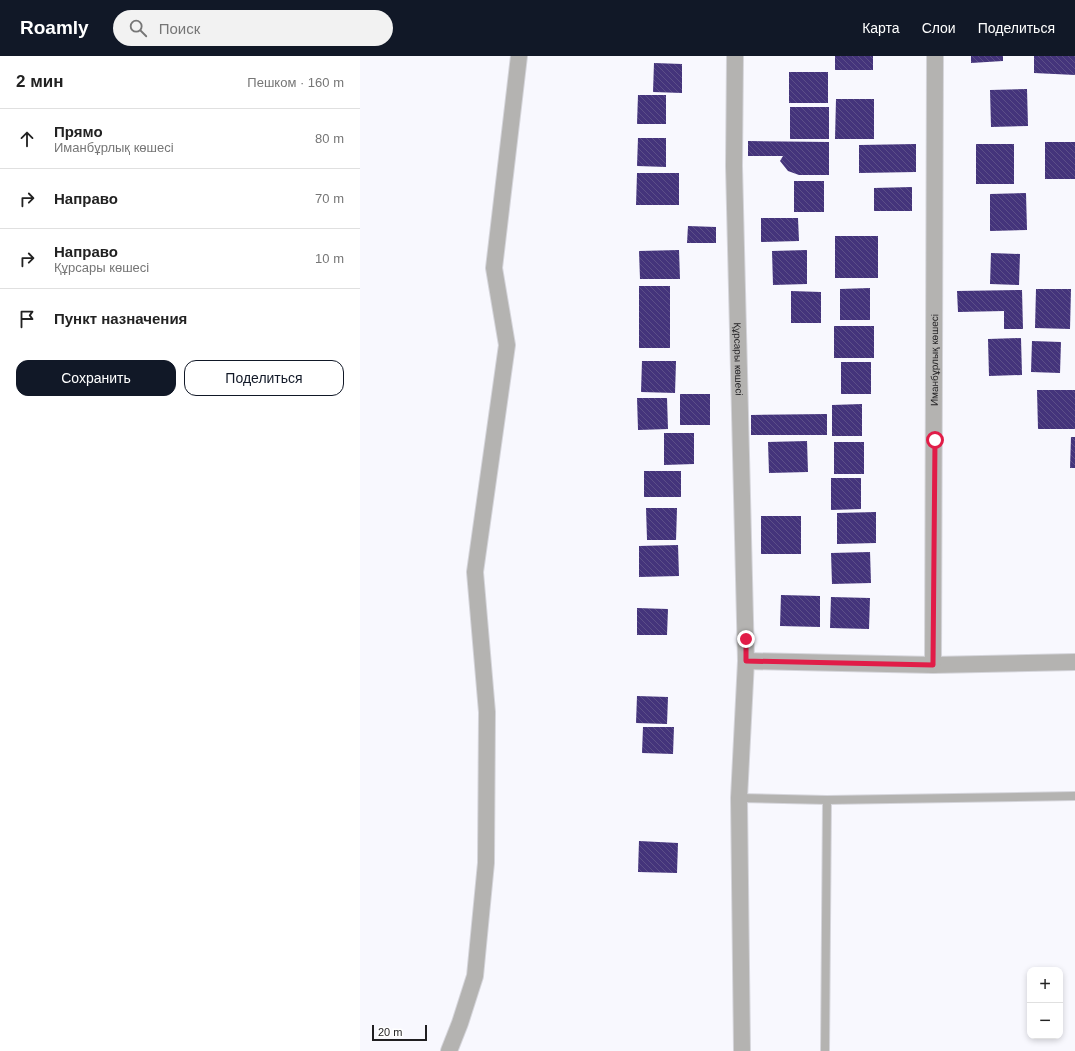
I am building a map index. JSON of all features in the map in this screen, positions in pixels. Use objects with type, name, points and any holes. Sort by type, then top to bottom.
[{"type":"street","points":[[449,1051],[460,1023],[475,976],[486,863],[487,712],[475,572],[507,345],[494,268],[519,56]]},
{"type":"street","name":"Құрсары көшесі","points":[[734,56],[734,166],[746,661],[738,798],[742,1051]]},
{"type":"street","name":"Иманбұрлық көшесі","points":[[933,665],[935,56]]},
{"type":"street","points":[[746,661],[933,665],[1075,662]]},
{"type":"lane","points":[[738,798],[827,800],[1075,796]]},
{"type":"lane","points":[[825,1051],[827,800]]},
{"type":"building","points":[[835,56],[873,56],[873,70],[835,70]]},
{"type":"building","points":[[971,56],[1003,56],[1003,61],[971,63]]},
{"type":"building","points":[[1034,56],[1075,56],[1075,75],[1034,73]]},
{"type":"building","points":[[654,63],[682,64],[682,93],[653,92]]},
{"type":"building","points":[[789,72],[828,72],[828,103],[789,103]]},
{"type":"building","points":[[1027,89],[1028,126],[991,127],[990,90]]},
{"type":"building","points":[[638,95],[666,95],[666,124],[637,124]]},
{"type":"building","points":[[836,99],[874,99],[874,139],[835,139]]},
{"type":"building","points":[[790,107],[829,107],[829,139],[790,139]]},
{"type":"building","points":[[638,138],[666,138],[666,167],[637,166]]},
{"type":"building","points":[[748,141],[829,142],[829,175],[799,175],[788,171],[780,161],[783,156],[748,156]]},
{"type":"building","points":[[1045,142],[1075,142],[1075,179],[1045,179]]},
{"type":"building","points":[[916,144],[916,172],[859,173],[859,145]]},
{"type":"building","points":[[976,144],[1014,144],[1014,184],[976,184]]},
{"type":"building","points":[[637,173],[679,173],[679,205],[636,205]]},
{"type":"building","points":[[794,181],[824,181],[824,212],[794,212]]},
{"type":"building","points":[[912,187],[912,211],[874,211],[874,188]]},
{"type":"building","points":[[1026,193],[1027,230],[990,231],[990,194]]},
{"type":"building","points":[[761,218],[798,218],[799,241],[761,242]]},
{"type":"building","points":[[688,226],[716,227],[716,243],[687,243]]},
{"type":"building","points":[[835,236],[878,236],[878,278],[835,278]]},
{"type":"building","points":[[679,250],[680,279],[640,279],[639,251]]},
{"type":"building","points":[[807,250],[807,284],[773,285],[772,251]]},
{"type":"building","points":[[991,253],[1020,254],[1019,285],[990,284]]},
{"type":"building","points":[[639,286],[670,286],[670,348],[639,348]]},
{"type":"building","points":[[870,288],[870,320],[840,320],[840,289]]},
{"type":"building","points":[[1036,289],[1071,289],[1070,329],[1035,328]]},
{"type":"building","points":[[1022,290],[1023,329],[1004,329],[1004,311],[958,312],[957,291]]},
{"type":"building","points":[[791,291],[821,292],[821,323],[791,323]]},
{"type":"building","points":[[834,326],[874,326],[874,358],[834,358]]},
{"type":"building","points":[[1021,338],[1022,375],[989,376],[988,339]]},
{"type":"building","points":[[1032,341],[1061,342],[1060,373],[1031,372]]},
{"type":"building","points":[[642,361],[676,361],[675,393],[641,392]]},
{"type":"building","points":[[841,362],[871,362],[871,394],[841,394]]},
{"type":"building","points":[[1037,390],[1075,390],[1075,429],[1038,429]]},
{"type":"building","points":[[680,394],[710,394],[710,425],[680,425]]},
{"type":"building","points":[[637,398],[667,398],[668,429],[638,430]]},
{"type":"building","points":[[862,404],[862,436],[832,436],[832,405]]},
{"type":"building","points":[[827,414],[827,435],[751,435],[751,415]]},
{"type":"building","points":[[664,433],[694,433],[694,464],[664,465]]},
{"type":"building","points":[[1071,437],[1075,437],[1075,468],[1070,468]]},
{"type":"building","points":[[807,441],[808,472],[769,473],[768,442]]},
{"type":"building","points":[[834,442],[864,442],[864,474],[834,474]]},
{"type":"building","points":[[644,471],[681,471],[681,497],[644,497]]},
{"type":"building","points":[[831,478],[861,478],[861,509],[831,510]]},
{"type":"building","points":[[646,508],[677,508],[676,540],[647,540]]},
{"type":"building","points":[[876,512],[876,543],[837,544],[837,513]]},
{"type":"building","points":[[761,516],[801,516],[801,554],[761,554]]},
{"type":"building","points":[[678,545],[679,576],[639,577],[639,546]]},
{"type":"building","points":[[870,552],[871,583],[832,584],[831,553]]},
{"type":"building","points":[[781,595],[820,596],[820,627],[780,626]]},
{"type":"building","points":[[831,597],[870,598],[869,629],[830,628]]},
{"type":"building","points":[[637,608],[668,609],[667,635],[637,635]]},
{"type":"building","points":[[637,696],[668,697],[667,724],[636,723]]},
{"type":"building","points":[[643,727],[674,727],[673,754],[642,753]]},
{"type":"building","points":[[639,841],[678,843],[677,873],[638,872]]},
{"type":"route","points":[[746,639],[746,661],[933,665],[935,440]]}]
